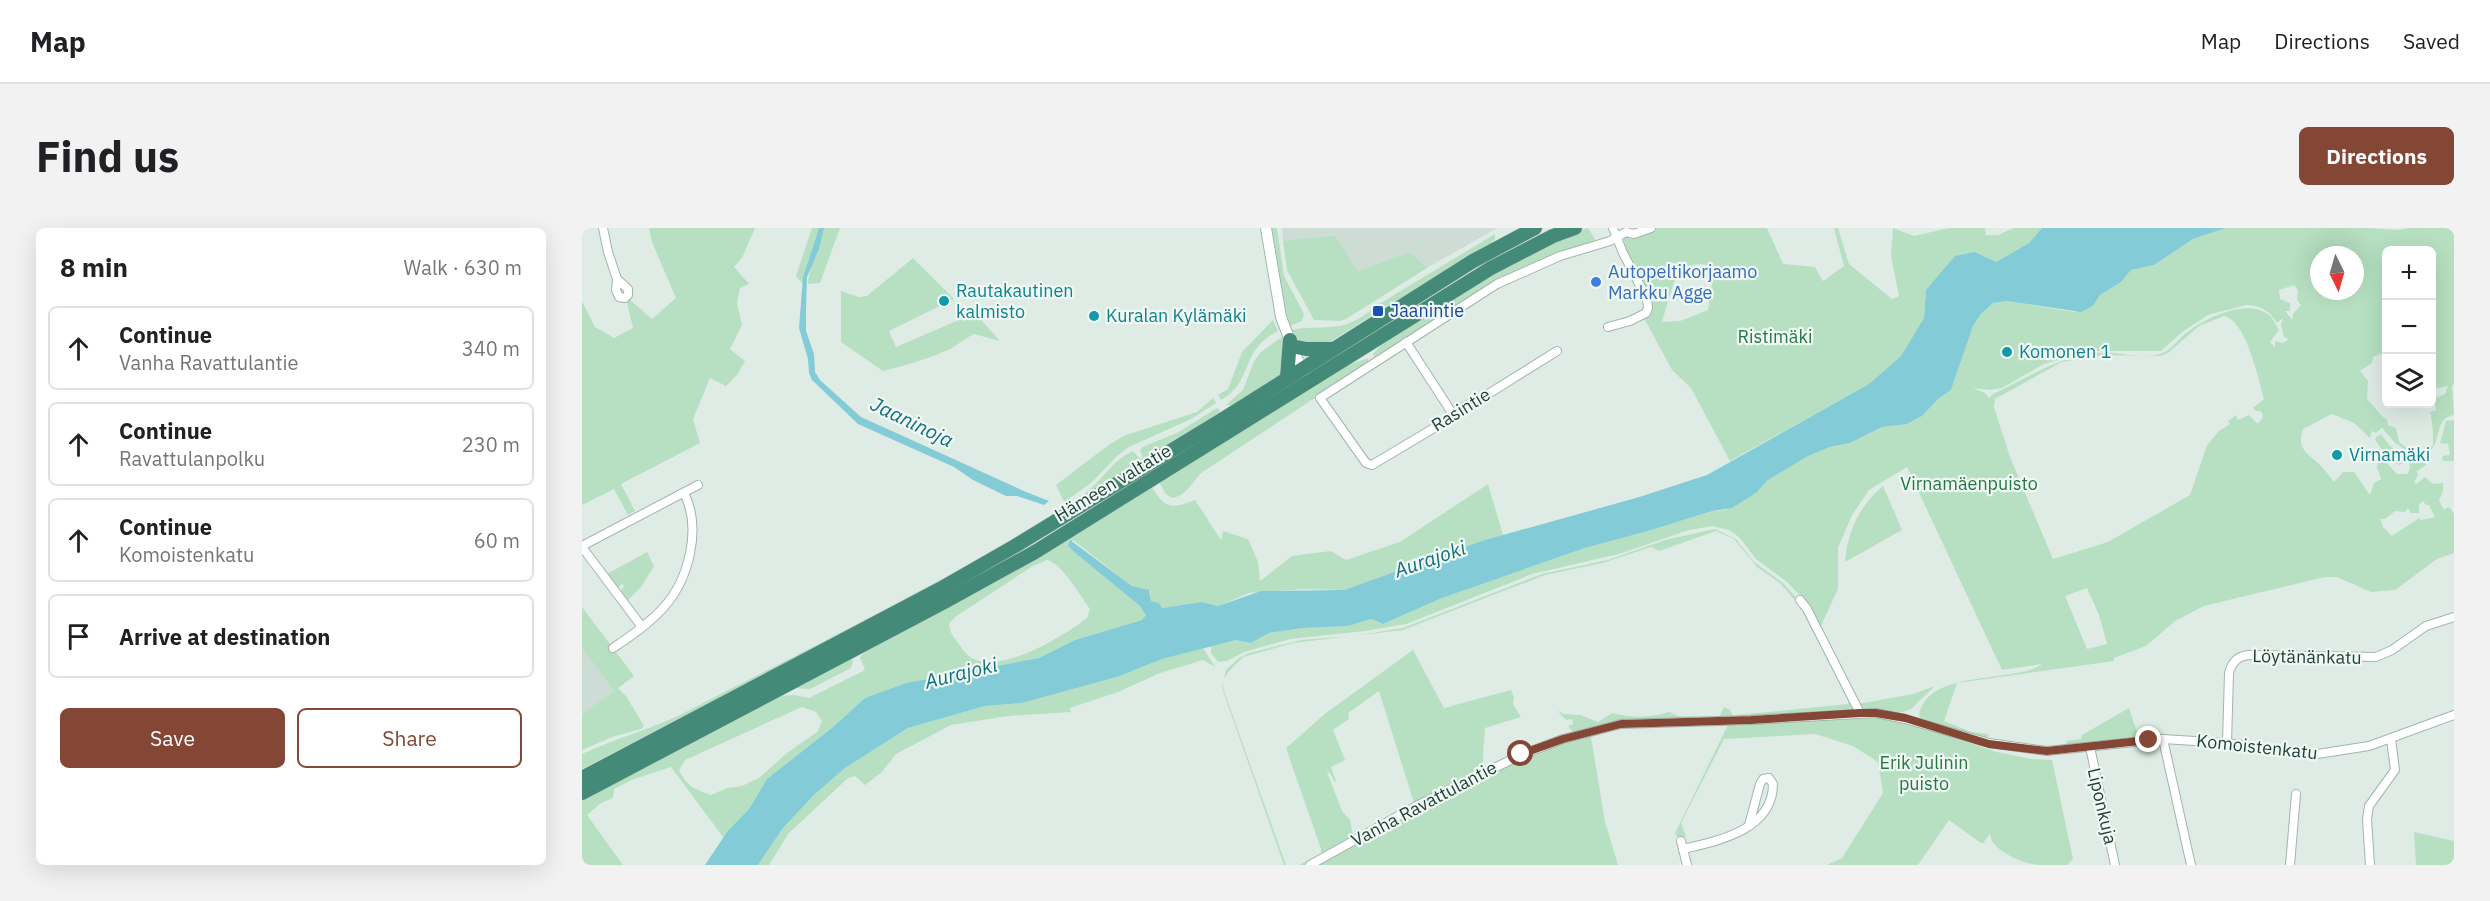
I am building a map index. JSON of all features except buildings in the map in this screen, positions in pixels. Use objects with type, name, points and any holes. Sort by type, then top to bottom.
[{"type":"highway","name":"Hämeen valtatie","points":[[656,746],[1015,546],[1473,261],[1534,228]]},
{"type":"highway","name":"Hämeen valtatie","points":[[656,746],[946,602],[1035,552],[1491,268],[1553,236],[1575,228]]},
{"type":"highway","points":[[1287,378],[1293,343],[1306,349],[1333,349]]},
{"type":"highway","points":[[582,778],[656,746]]},
{"type":"highway","points":[[582,793],[656,746]]},
{"type":"main road","points":[[1266,228],[1278,305],[1293,343],[1313,380]]},
{"type":"street","points":[[603,228],[617,279]]},
{"type":"street","points":[[1608,327],[1630,321],[1646,313],[1648,308],[1647,299],[1613,228]]},
{"type":"street","points":[[1452,413],[1406,342],[1497,284],[1560,256],[1617,238],[1626,230],[1634,234],[1651,228]]},
{"type":"street","name":"Rasintie","points":[[1406,342],[1320,398],[1369,465],[1376,464],[1444,422],[1452,413],[1485,396],[1557,351]]},
{"type":"street","points":[[642,627],[582,546],[698,485]]},
{"type":"street","points":[[613,648],[642,627],[666,605],[686,567],[692,533],[690,512],[684,493]]},
{"type":"street","points":[[1800,600],[1807,609],[1860,713]]},
{"type":"street","name":"Löytänänkatu","points":[[2227,743],[2229,673],[2233,663],[2240,657],[2251,654],[2376,657],[2392,650],[2426,626],[2454,617]]},
{"type":"street","name":"Vanha Ravattulantie","points":[[1310,865],[1413,807],[1511,759],[1591,730],[1636,723],[1876,713],[1905,718],[1998,745],[2052,751],[2090,747]]},
{"type":"street","name":"Komoistenkatu","points":[[2090,747],[2163,739],[2227,743],[2311,755],[2369,746],[2454,715]]},
{"type":"street","points":[[2163,739],[2191,865]]},
{"type":"street","points":[[2370,865],[2368,806],[2396,770],[2391,739]]},
{"type":"street","name":"Liponkuja","points":[[2090,747],[2115,865]]},
{"type":"street","points":[[1687,865],[1682,845],[1729,837],[1749,825],[1760,818],[1769,804],[1773,789],[1769,778],[1763,779],[1760,784],[1749,825]]},
{"type":"street","points":[[2290,865],[2296,794]]},
{"type":"shaded area","points":[[1282,228],[1497,228],[1427,268],[1410,252],[1358,271],[1335,235],[1283,241]]},
{"type":"shaded area","points":[[582,648],[614,691],[582,714]]},
{"type":"green space","points":[[649,228],[755,228],[742,258],[734,267],[749,284],[740,288],[737,303],[742,325],[730,349],[745,361],[737,375],[726,386],[710,378],[693,419],[700,443],[621,484],[635,511],[628,515],[614,489],[582,505],[582,301],[595,327],[614,338],[633,328],[627,302],[630,300],[652,319],[676,298],[652,242]]},
{"type":"green space","points":[[812,228],[819,228],[803,277],[803,284],[796,276]]},
{"type":"green space","points":[[824,228],[840,228],[820,283],[808,284],[812,266]]},
{"type":"green space","points":[[1272,228],[1277,228],[1284,276],[1304,314],[1302,321],[1290,326],[1277,276]]},
{"type":"green space","points":[[1588,228],[1595,239],[1593,243],[1473,295],[1375,358],[1373,354],[1383,343],[1457,295],[1534,251]]},
{"type":"green space","name":"Ristimäki","points":[[1657,228],[1767,228],[1783,264],[1815,267],[1823,281],[1844,266],[1834,228],[1838,228],[1849,264],[1892,299],[1899,296],[1891,256],[1893,228],[1914,236],[1949,228],[1985,228],[1986,235],[1998,235],[2014,228],[2042,228],[2029,243],[1996,262],[1975,252],[1926,290],[1924,318],[1901,356],[1869,384],[1730,461],[1691,388],[1672,370],[1644,318],[1650,302],[1668,301],[1662,322],[1680,321],[1708,310],[1715,266],[1698,264],[1678,269],[1669,298],[1648,297],[1623,242],[1625,237],[1637,237]]},
{"type":"green space","name":"Virnamäenpuisto","points":[[2226,228],[2397,230],[2454,228],[2454,384],[2452,386],[2454,415],[2442,423],[2432,449],[2425,454],[2428,447],[2433,446],[2430,412],[2436,410],[2436,398],[2445,394],[2448,386],[2436,388],[2436,246],[2382,246],[2382,353],[2373,357],[2372,363],[2360,371],[2368,381],[2367,399],[2387,419],[2388,425],[2396,428],[2399,442],[2412,452],[2422,454],[2416,456],[2395,443],[2382,428],[2376,433],[2372,431],[2370,438],[2354,423],[2332,414],[2303,429],[2301,442],[2304,450],[2334,482],[2343,472],[2354,472],[2370,495],[2374,483],[2381,479],[2377,467],[2378,461],[2384,460],[2397,474],[2407,474],[2410,469],[2409,461],[2399,465],[2388,457],[2375,440],[2381,434],[2390,446],[2405,456],[2426,462],[2426,465],[2417,471],[2418,475],[2414,482],[2416,484],[2425,477],[2433,484],[2443,483],[2439,501],[2444,510],[2448,507],[2454,514],[2454,553],[2437,559],[2395,590],[2371,592],[2337,577],[2325,577],[2204,606],[2175,621],[2146,646],[2114,658],[2114,661],[1957,683],[1944,721],[1971,732],[1989,734],[1987,740],[1924,721],[1919,716],[1925,701],[1937,690],[1953,684],[1972,679],[2012,674],[2043,664],[2002,670],[1907,467],[1869,490],[1852,515],[1838,548],[1838,589],[1820,628],[1809,605],[1787,582],[1756,559],[1739,537],[1729,530],[1712,526],[1689,530],[1619,554],[1532,574],[1406,624],[1290,639],[1244,652],[1227,661],[1218,662],[1211,653],[1211,646],[1237,640],[1251,643],[1269,633],[1303,628],[1348,626],[1371,619],[1383,624],[1442,598],[1585,548],[1712,511],[1725,510],[1757,492],[1768,480],[1808,456],[1830,447],[1850,443],[1882,427],[1907,424],[1922,416],[1938,399],[1951,390],[1973,326],[1981,314],[1993,303],[2006,301],[2075,312],[2093,306],[2100,295],[2121,282],[2131,270],[2154,265],[2193,239]],"holes":[[[2294,285],[2298,290],[2297,300],[2301,305],[2293,314],[2292,320],[2285,311],[2290,311],[2290,303],[2280,299],[2279,290]],[[2246,305],[2256,306],[2271,315],[2277,323],[2283,318],[2281,325],[2284,337],[2289,339],[2283,343],[2275,341],[2275,347],[2270,342],[2279,330],[2269,315],[2260,310],[2238,309],[2203,322],[2182,336],[2167,350],[2150,356],[2161,356],[2168,353],[2199,326],[2224,316],[2232,320],[2245,339],[2255,365],[2264,399],[2253,408],[2261,411],[2263,417],[2258,424],[2249,415],[2238,420],[2236,415],[2228,421],[2230,424],[2219,431],[2207,445],[2190,495],[2108,542],[2053,559],[2010,457],[1994,407],[1995,399],[2062,362],[2103,355],[2136,356],[2098,353],[2070,358],[2031,375],[1989,398],[1985,393],[1973,388],[1990,390],[2002,388],[2044,364],[2089,351],[2161,351],[2182,332],[2208,315]],[[2423,501],[2429,505],[2435,517],[2421,520],[2419,518],[2392,536],[2383,527],[2380,519],[2385,519],[2395,511],[2405,512],[2408,508],[2411,513],[2419,513],[2419,505]],[[2087,588],[2099,615],[2107,644],[2087,649],[2065,596]]]},
{"type":"green space","points":[[1495,234],[1495,239],[1487,247],[1404,299],[1379,309],[1379,304]]},
{"type":"green space","points":[[1335,235],[1358,271],[1410,252],[1427,268],[1346,319],[1340,321],[1314,320],[1287,270],[1283,241]]},
{"type":"green space","points":[[913,258],[954,299],[889,331],[896,347],[975,313],[1000,341],[974,334],[942,353],[883,371],[841,342],[841,291],[859,297],[867,296]]},
{"type":"green space","points":[[1373,309],[1376,313],[1328,343],[1302,345],[1292,330],[1344,325]]},
{"type":"green space","points":[[1273,320],[1278,331],[1257,347],[1238,384],[1221,400],[1218,395],[1228,389],[1242,352]]},
{"type":"green space","points":[[1282,337],[1284,358],[1278,378],[1233,406],[1226,405],[1243,390],[1254,361],[1261,352]]},
{"type":"green space","points":[[1368,358],[1368,363],[1201,473],[1181,495],[1172,498],[1165,493],[1159,482],[1343,367]]},
{"type":"green space","points":[[1213,398],[1216,403],[1191,419],[1129,447],[1091,483],[1064,502],[1056,485],[1110,444],[1126,435],[1197,412]]},
{"type":"green space","points":[[1217,408],[1220,410],[1217,416],[999,550],[582,769],[582,754],[680,715],[998,548],[1083,495],[1119,459],[1133,451],[1140,459],[1143,457],[1140,451],[1142,447],[1177,433]]},
{"type":"green space","points":[[2454,420],[2454,461],[2443,461],[2442,456],[2450,455],[2448,444],[2440,443],[2446,421]]},
{"type":"green space","points":[[1488,484],[1503,535],[1344,590],[1305,589],[1249,593],[1218,606],[1202,602],[1162,608],[1159,603],[1151,601],[1150,591],[1132,586],[1073,540],[1068,546],[1074,552],[1145,610],[1146,615],[1142,620],[1075,640],[1039,658],[906,683],[865,698],[833,727],[767,779],[749,809],[723,837],[671,767],[634,779],[614,789],[613,798],[601,803],[587,815],[623,865],[582,865],[582,799],[779,696],[794,695],[809,698],[865,670],[860,657],[870,647],[1023,567],[1152,487],[1161,500],[1169,505],[1180,505],[1195,500],[1221,540],[1223,531],[1248,539],[1258,562],[1260,581],[1292,556],[1331,551],[1346,560],[1400,542]],"holes":[[[1047,560],[1059,567],[1090,609],[1087,618],[1050,642],[1003,661],[988,662],[969,656],[954,637],[949,624],[955,617],[1033,566]],[[802,707],[816,712],[822,721],[817,732],[787,753],[759,778],[742,786],[727,788],[711,795],[692,787],[679,770],[685,760]]]},
{"type":"green space","points":[[1883,486],[1902,530],[1845,562],[1852,530],[1861,510]]},
{"type":"green space","points":[[1715,529],[1736,539],[1754,562],[1783,583],[1803,605],[1854,707],[1853,710],[1736,717],[1736,715],[1848,704],[1849,701],[1799,605],[1780,583],[1757,567],[1734,539],[1716,531],[1659,551],[1651,547],[1603,563],[1545,575],[1403,630],[1355,636],[1403,628],[1542,574],[1608,560],[1665,540]]},
{"type":"green space","points":[[647,552],[654,566],[641,587],[627,601],[620,592],[624,586],[622,583],[618,589],[607,574]]},
{"type":"green space","points":[[582,607],[634,676],[618,688],[626,696],[644,726],[582,750],[582,714],[614,691],[582,648]]},
{"type":"green space","points":[[1351,636],[1293,643],[1243,657],[1224,679],[1226,670],[1240,657],[1249,653],[1301,640]]},
{"type":"green space","points":[[1203,648],[1215,667],[1203,660],[1160,673],[1118,692],[1070,708],[1071,712],[1008,716],[951,725],[896,754],[882,772],[865,785],[855,776],[848,778],[788,834],[769,865],[758,865],[783,828],[814,795],[845,768],[908,728],[985,706],[1022,703],[1117,677],[1162,659]]},
{"type":"green space","points":[[1413,650],[1444,708],[1511,690],[1514,698],[1513,704],[1521,717],[1485,728],[1482,771],[1414,803],[1379,691],[1348,713],[1349,719],[1333,730],[1345,760],[1331,767],[1336,781],[1327,772],[1342,811],[1350,820],[1353,835],[1358,837],[1308,865],[1299,865],[1321,854],[1321,849],[1286,748],[1326,713]]},
{"type":"green space","points":[[851,658],[853,661],[851,668],[810,689],[794,688]]},
{"type":"green space","points":[[1224,679],[1223,688],[1286,865],[1284,865],[1222,688]]},
{"type":"green space","points":[[1935,686],[1911,709],[1902,712],[1866,711],[1858,704],[1913,694]]},
{"type":"green space","points":[[1724,707],[1730,710],[1733,716],[1731,718],[1662,719],[1574,733],[1568,726],[1573,724],[1572,719],[1566,720],[1557,710],[1563,714],[1580,715],[1598,722],[1612,713],[1640,717],[1669,712],[1678,716],[1719,717]]},
{"type":"green space","points":[[2129,708],[2139,738],[2067,746],[2066,741],[2081,739],[2082,735]]},
{"type":"green space","name":"Erik Julinin puisto","points":[[1857,716],[1894,718],[1997,752],[2031,759],[2052,760],[2073,859],[2067,865],[2037,865],[2024,862],[2002,851],[1996,846],[1990,834],[1981,843],[1949,820],[1918,865],[1827,865],[1842,858],[1883,793],[1878,762],[1853,746],[1815,734],[1724,739],[1681,823],[1686,837],[1677,837],[1675,833],[1728,725],[1648,726],[1734,723],[1738,727],[1740,723]]},
{"type":"green space","points":[[1586,736],[1591,737],[1605,822],[1618,865],[1316,865],[1417,809],[1537,751]]},
{"type":"green space","points":[[2414,832],[2454,841],[2454,865],[2416,865]]},
{"type":"water","points":[[819,228],[824,228],[819,249],[807,277],[806,331],[814,354],[815,372],[820,380],[861,417],[1049,501],[1044,505],[1017,496],[1006,496],[973,480],[954,467],[858,424],[812,380],[799,328],[803,277]]},
{"type":"water","name":"Aurajoki","points":[[2042,228],[2226,228],[2193,239],[2154,265],[2131,270],[2121,282],[2100,295],[2093,306],[2081,312],[2006,301],[1993,303],[1981,314],[1973,326],[1951,390],[1938,399],[1922,416],[1907,424],[1882,427],[1850,443],[1830,447],[1808,456],[1768,480],[1757,492],[1732,508],[1712,511],[1585,548],[1442,598],[1383,624],[1371,619],[1348,626],[1303,628],[1269,633],[1251,643],[1236,640],[1162,659],[1117,677],[1022,703],[985,706],[908,728],[845,768],[814,795],[783,828],[758,865],[705,865],[727,832],[749,809],[767,779],[833,727],[865,698],[906,683],[1039,658],[1075,640],[1142,620],[1146,615],[1140,606],[1074,552],[1068,546],[1070,540],[1132,586],[1149,590],[1151,601],[1159,603],[1162,608],[1202,602],[1218,606],[1261,591],[1344,590],[1485,540],[1636,498],[1707,475],[1869,384],[1901,356],[1924,318],[1926,290],[1955,256],[1975,252],[1996,262],[2029,243]]},
{"type":"place","name":"Autopeltikorjaamo Markku Agge","points":[[1596,282]]},
{"type":"place","name":"Rautakautinen kalmisto","points":[[944,301]]},
{"type":"place","name":"Jaanintie","points":[[1378,311]]},
{"type":"place","name":"Kuralan Kylämäki","points":[[1094,316]]},
{"type":"place","name":"Komonen 1","points":[[2007,352]]},
{"type":"place","name":"Virnamäki","points":[[2337,455]]},
{"type":"route","points":[[1521,754],[1591,730],[1621,724],[1751,720],[1860,713],[1905,718],[1989,744],[2047,751],[2149,740]]},
{"type":"water label","name":"Jaaninoja","points":[[912,422]]}]
